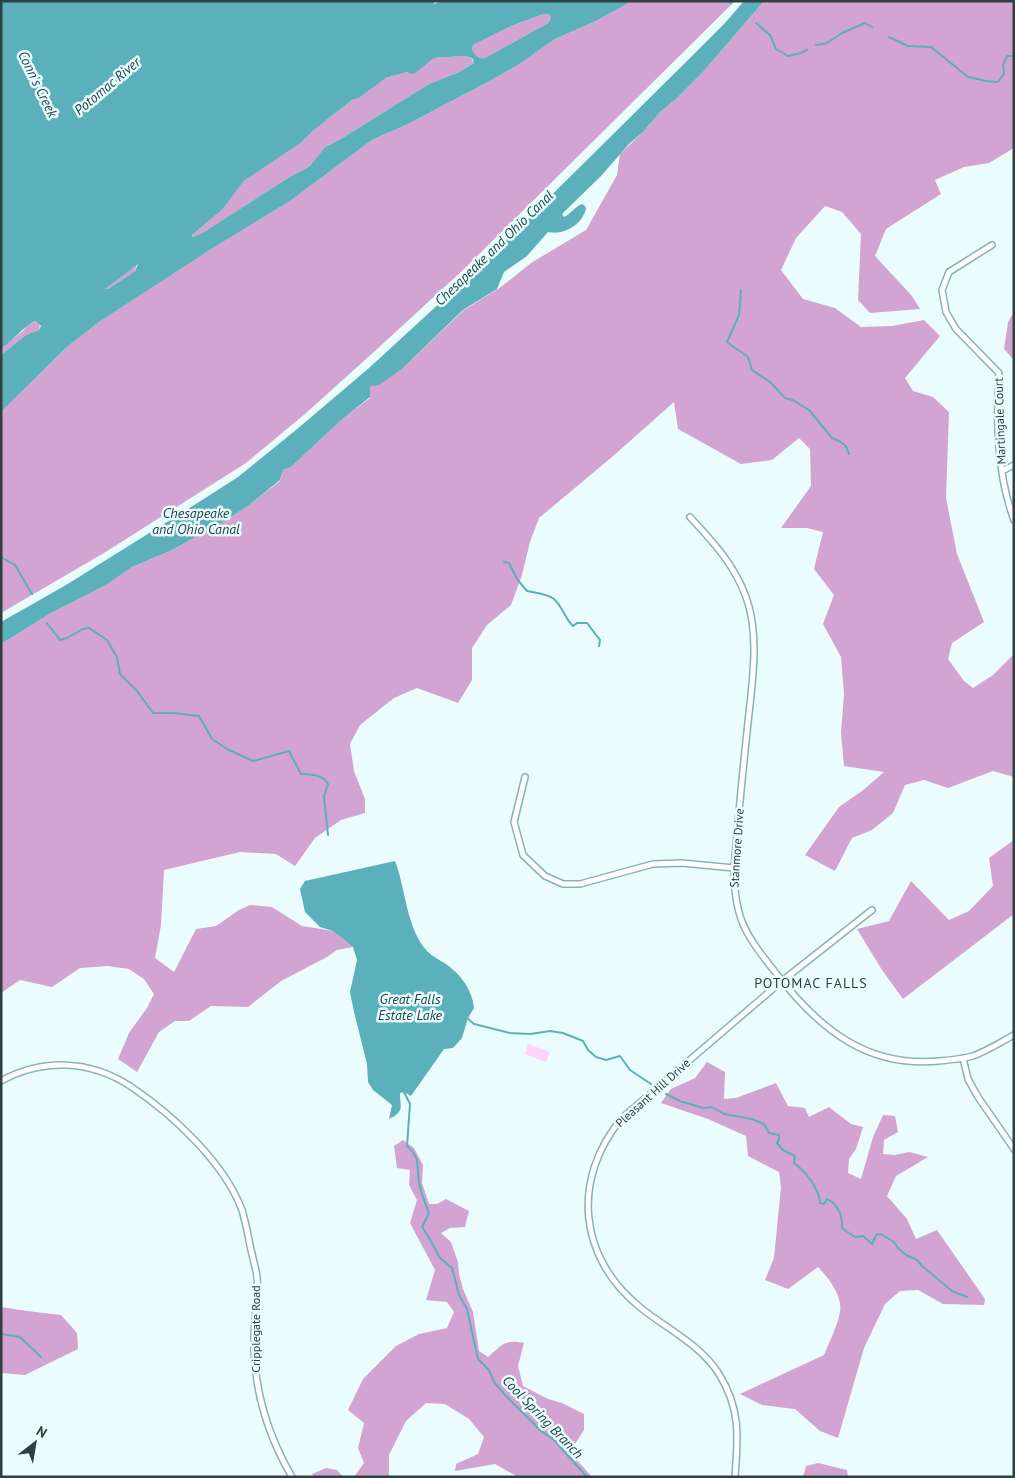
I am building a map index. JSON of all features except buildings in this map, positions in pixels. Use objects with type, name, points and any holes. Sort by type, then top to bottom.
[{"type":"street","name":"Martingale Court","points":[[992,245],[949,272],[942,290],[946,312],[956,329],[999,373],[998,432],[1006,498],[1014,520]]},
{"type":"street","points":[[1002,471],[1014,465]]},
{"type":"street","name":"Stanmore Drive","points":[[690,517],[722,551],[740,580],[752,617],[754,642],[734,868],[734,893],[741,922],[754,944],[782,981],[805,1007],[825,1026],[844,1040],[866,1051],[892,1059],[920,1062],[963,1058],[975,1055],[1014,1035]]},
{"type":"street","points":[[526,777],[514,822],[523,855],[545,876],[563,884],[580,884],[653,864],[734,868]]},
{"type":"street","name":"Pleasant Hill Drive","points":[[735,1477],[738,1426],[731,1398],[720,1375],[713,1365],[691,1344],[626,1295],[609,1275],[597,1254],[590,1227],[588,1208],[589,1187],[593,1168],[600,1149],[622,1118],[782,981],[872,910]]},
{"type":"street","points":[[963,1058],[968,1079],[978,1097],[1014,1149]]},
{"type":"street","name":"Cripplegate Road","points":[[1,1080],[30,1068],[62,1064],[94,1069],[116,1078],[141,1094],[182,1127],[223,1175],[243,1212],[257,1278],[254,1336],[256,1377],[266,1423],[280,1456],[292,1477]]},
{"type":"shaded area","points":[[632,1],[735,1],[462,271],[305,414],[246,463],[104,553],[1,613],[1,412],[67,347],[99,322],[290,201],[372,140],[408,124],[486,83],[518,65],[555,39],[596,21]]},
{"type":"shaded area","points":[[764,1],[1014,1],[1014,148],[989,163],[964,167],[935,180],[941,194],[886,229],[875,256],[912,296],[920,309],[870,313],[858,300],[861,234],[842,212],[825,206],[796,238],[781,270],[803,299],[835,308],[861,327],[892,326],[924,320],[940,336],[905,378],[913,391],[933,397],[949,412],[946,498],[957,554],[984,622],[952,643],[948,659],[964,681],[973,688],[993,675],[1014,654],[1014,777],[993,771],[948,788],[924,780],[905,785],[893,813],[872,830],[852,838],[835,871],[805,855],[839,807],[884,772],[844,766],[841,733],[844,694],[841,657],[823,624],[834,595],[814,569],[823,532],[807,528],[781,528],[811,486],[810,449],[799,438],[772,460],[741,464],[678,429],[674,402],[539,518],[511,605],[487,625],[472,648],[472,680],[458,703],[417,688],[394,698],[360,725],[350,744],[354,771],[365,799],[365,813],[341,820],[315,838],[295,866],[276,854],[240,852],[164,870],[161,925],[155,958],[174,972],[196,929],[216,926],[239,910],[250,905],[272,907],[302,926],[333,931],[353,947],[337,950],[281,981],[248,1007],[211,1006],[189,1021],[175,1021],[159,1032],[137,1072],[118,1059],[129,1033],[147,1008],[154,994],[144,979],[129,969],[108,966],[80,968],[52,987],[20,980],[1,993],[1,644],[51,613],[106,585],[132,567],[170,551],[220,524],[248,506],[280,481],[283,470],[291,467],[339,422],[370,398],[370,385],[403,368],[464,310],[501,287],[531,263],[586,230],[617,175],[620,154],[660,112],[703,72]]},
{"type":"shaded area","points":[[543,14],[550,15],[551,18],[548,23],[485,58],[480,58],[474,53],[473,45],[509,27]]},
{"type":"shaded area","points":[[462,56],[471,58],[474,63],[459,72],[429,84],[325,147],[310,166],[193,237],[192,235],[222,210],[244,181],[302,142],[352,100],[359,98],[386,78],[407,72],[417,72],[434,58]]},
{"type":"shaded area","points":[[137,263],[135,271],[108,289],[105,289]]},
{"type":"shaded area","points":[[1014,312],[1014,360],[1004,349],[1008,322]]},
{"type":"shaded area","points":[[36,321],[40,323],[39,330],[26,335],[1,355],[1,348],[28,325]]},
{"type":"shaded area","points":[[1014,840],[1014,914],[903,999],[882,970],[857,929],[889,921],[911,881],[949,920],[969,911],[993,886],[989,858]]},
{"type":"shaded area","points":[[528,1044],[550,1052],[546,1062],[525,1054]]},
{"type":"shaded area","points":[[707,1062],[725,1072],[724,1099],[736,1098],[776,1083],[788,1106],[805,1108],[809,1117],[829,1107],[851,1124],[863,1127],[856,1149],[849,1159],[848,1173],[861,1179],[873,1137],[883,1115],[895,1116],[898,1132],[884,1140],[883,1154],[895,1155],[909,1152],[928,1157],[896,1176],[887,1196],[907,1219],[916,1239],[937,1230],[985,1299],[984,1305],[943,1304],[918,1290],[900,1291],[885,1304],[864,1348],[838,1438],[820,1431],[795,1409],[762,1405],[740,1394],[824,1355],[838,1321],[840,1305],[834,1287],[818,1267],[788,1289],[765,1280],[774,1258],[781,1187],[779,1172],[748,1156],[746,1136],[708,1119],[661,1103],[671,1089],[695,1078]]},
{"type":"shaded area","points":[[403,1140],[414,1148],[423,1165],[422,1183],[429,1204],[437,1204],[446,1199],[469,1211],[465,1227],[450,1228],[441,1233],[451,1242],[458,1262],[463,1289],[473,1312],[479,1351],[488,1357],[504,1344],[512,1342],[524,1343],[518,1366],[523,1386],[584,1414],[584,1430],[573,1447],[576,1459],[592,1477],[518,1477],[495,1464],[455,1471],[456,1464],[478,1454],[484,1437],[469,1419],[445,1404],[426,1403],[406,1421],[389,1455],[389,1477],[354,1477],[364,1463],[358,1448],[364,1423],[348,1410],[363,1379],[396,1346],[419,1334],[447,1328],[454,1312],[447,1302],[426,1300],[435,1270],[410,1223],[417,1200],[409,1185],[410,1170],[397,1168],[394,1146]]},
{"type":"shaded area","points":[[1,1307],[61,1315],[77,1333],[78,1349],[25,1375],[1,1373]]},
{"type":"shaded area","points":[[818,1463],[847,1470],[848,1477],[803,1477],[806,1466]]},
{"type":"shaded area","points":[[326,1468],[337,1470],[343,1477],[314,1477],[312,1474]]},
{"type":"water","points":[[1,1],[434,1],[434,4],[442,1],[632,1],[596,21],[555,39],[518,65],[486,83],[408,124],[372,140],[290,201],[99,322],[67,347],[1,412],[1,355],[26,335],[39,330],[41,326],[36,321],[32,322],[1,348]],"holes":[[[543,14],[550,15],[551,18],[548,23],[485,58],[480,58],[474,53],[473,45],[509,27]],[[462,56],[473,59],[474,63],[459,72],[429,84],[325,147],[310,166],[193,237],[192,235],[222,210],[244,181],[302,142],[352,100],[359,98],[386,78],[407,72],[412,74],[417,72],[434,58]],[[138,264],[135,271],[108,289],[105,289]]]},
{"type":"water","name":"Chesapeake and Ohio Canal","points":[[744,1],[764,1],[703,72],[660,112],[601,176],[562,214],[564,217],[579,205],[585,206],[584,215],[576,225],[566,231],[548,232],[527,256],[504,272],[497,289],[463,310],[403,368],[379,385],[370,386],[370,397],[339,422],[291,467],[283,470],[280,480],[248,506],[220,524],[170,551],[132,567],[106,585],[51,613],[1,644],[1,622],[66,585],[238,477],[369,368],[479,267],[725,23]]},
{"type":"water","name":"Great Falls Estate Lake","points":[[395,861],[411,920],[420,942],[429,953],[446,964],[461,978],[471,995],[474,1008],[468,1018],[462,1038],[453,1048],[444,1049],[411,1096],[404,1092],[400,1093],[400,1111],[389,1119],[392,1105],[373,1090],[368,1082],[367,1064],[350,992],[357,960],[353,947],[333,931],[320,927],[305,912],[300,889],[305,881]]},
{"type":"waterway","points":[[727,1],[731,3]]},
{"type":"waterway","points":[[756,23],[770,35],[776,49],[788,56],[807,50]]},
{"type":"waterway","points":[[816,45],[827,43],[842,33],[865,23],[872,27]]},
{"type":"waterway","points":[[889,37],[908,46],[931,47],[968,77],[986,81],[998,82],[1004,74],[1003,65],[1007,56],[1014,56]]},
{"type":"waterway","points":[[741,290],[739,315],[727,342],[748,357],[752,370],[770,382],[785,398],[793,400],[809,410],[832,438],[846,446],[849,454]]},
{"type":"waterway","name":"Cool Spring Branch","points":[[1,557],[15,565],[32,594]]},
{"type":"waterway","points":[[504,562],[509,563],[517,579],[527,591],[554,599],[573,626],[577,623],[587,623],[600,640],[599,646]]},
{"type":"waterway","name":"Cool Spring Branch","points":[[47,623],[60,640],[89,628],[107,640],[117,657],[120,674],[137,691],[153,713],[199,716],[212,739],[227,749],[253,761],[289,751],[301,774],[323,778],[328,784],[324,796],[328,835]]},
{"type":"waterway","points":[[467,1018],[474,1024],[510,1033],[530,1034],[550,1031],[563,1033],[583,1041],[588,1050],[596,1057],[606,1060],[620,1056],[630,1070],[651,1084]]},
{"type":"waterway","name":"Cool Spring Branch","points":[[403,1090],[410,1104],[407,1146],[417,1160],[420,1187],[429,1213],[422,1227],[440,1258],[452,1268],[459,1295],[467,1309],[478,1359],[489,1370],[494,1382],[505,1395],[540,1430],[554,1440],[587,1477]]},
{"type":"waterway","points":[[666,1094],[680,1101],[703,1108],[712,1107],[724,1114],[752,1119],[764,1124],[769,1133],[779,1135],[777,1143],[783,1150],[795,1156],[794,1163],[811,1181],[820,1203],[824,1204],[827,1199],[837,1207],[842,1219],[842,1228],[855,1237],[863,1236],[872,1244],[876,1235],[881,1234],[894,1242],[906,1255],[917,1260],[952,1291],[967,1297]]},
{"type":"waterway","points":[[1,1334],[20,1337],[41,1357]]},
{"type":"district","name":"POTOMAC FALLS","points":[[811,983]]},
{"type":"water label","name":"Conn's Creek","points":[[38,84]]},
{"type":"water label","name":"Potomac River","points":[[107,86]]}]
